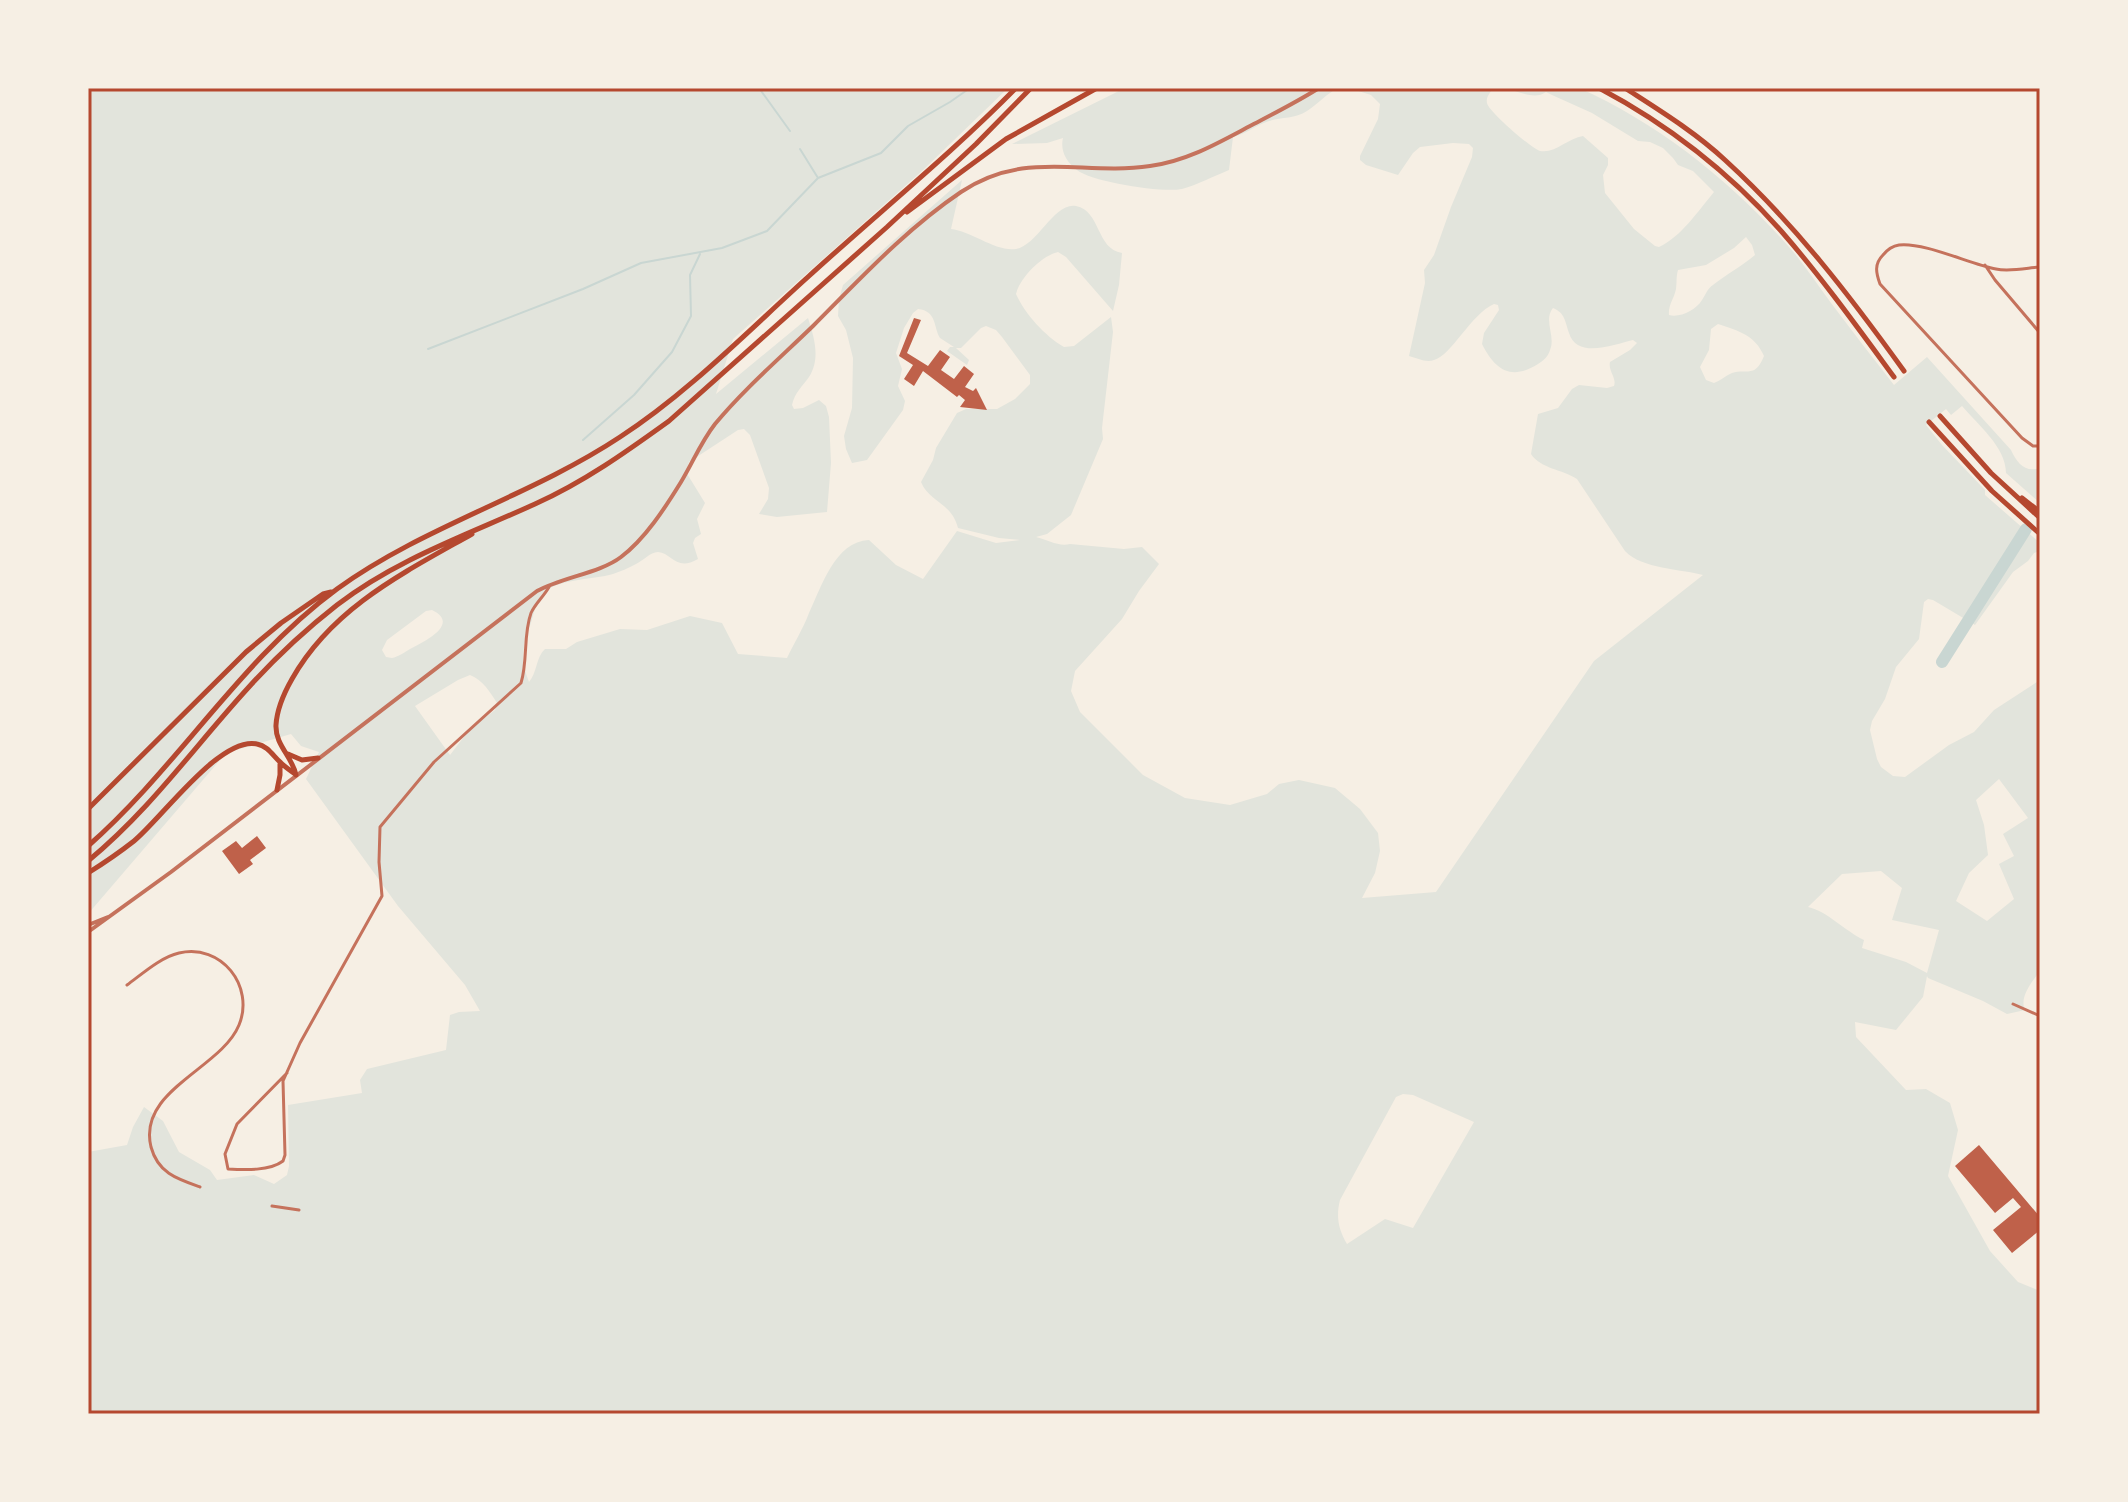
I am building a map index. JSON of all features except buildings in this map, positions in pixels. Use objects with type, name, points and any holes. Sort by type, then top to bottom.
[{"type":"highway","points":[[88,846],[158,777],[246,672],[336,590],[419,542],[572,467],[659,410],[980,125],[1016,88]]},
{"type":"highway","points":[[88,861],[168,783],[275,659],[328,612],[410,559],[583,480],[659,428],[887,227],[1031,88]]},
{"type":"highway","points":[[887,227],[1006,139],[1097,88]]},
{"type":"highway","points":[[1599,88],[1692,148],[1747,196],[1781,232],[1894,377]]},
{"type":"highway","points":[[1622,88],[1723,158],[1787,221],[1858,307],[1904,371]]},
{"type":"highway","points":[[1940,416],[1991,473],[2040,518]]},
{"type":"highway","points":[[1929,422],[1992,491],[2040,534]]},
{"type":"highway","points":[[1991,473],[2040,512]]},
{"type":"highway","points":[[296,775],[278,742],[276,727],[279,706],[299,666],[320,639],[343,615],[382,585],[494,521]]},
{"type":"highway","points":[[88,809],[246,652],[323,594],[336,590]]},
{"type":"highway","points":[[88,873],[133,841],[220,755],[240,745],[258,744],[272,752],[280,763],[296,775]]},
{"type":"highway","points":[[287,754],[302,760],[318,758]]},
{"type":"highway","points":[[277,790],[280,763]]},
{"type":"street","points":[[88,932],[525,601],[551,583],[611,564],[633,546],[682,481],[702,442],[730,406],[880,260],[964,191],[998,174],[1035,166],[1114,168],[1147,167],[1171,162],[1207,148],[1319,88]]},
{"type":"street","points":[[2040,267],[1998,270],[1930,250],[1900,245],[1891,247],[1877,265],[1880,284],[2028,443],[2040,446]]},
{"type":"street","points":[[1985,265],[2040,333]]},
{"type":"street","points":[[287,1073],[237,1124],[225,1154],[228,1169],[274,1166],[283,1161],[283,1081],[287,1073],[300,1043],[382,896],[380,827],[434,762],[521,683],[532,610],[551,583]]},
{"type":"street","points":[[88,925],[114,914]]},
{"type":"street","points":[[127,985],[174,954],[192,952],[204,953],[223,962],[239,980],[243,1010],[235,1034],[161,1102],[151,1122],[149,1138],[154,1158],[170,1176],[200,1187]]},
{"type":"street","points":[[2013,1004],[2040,1016]]},
{"type":"street","points":[[272,1206],[299,1210]]},
{"type":"shaded area","points":[[88,88],[1008,88],[922,171],[733,339],[716,394],[808,318],[814,340],[815,362],[792,405],[794,409],[803,408],[819,400],[826,406],[831,463],[827,512],[777,517],[759,514],[768,499],[769,488],[750,435],[744,429],[738,430],[689,462],[686,472],[705,503],[697,519],[701,534],[693,543],[698,559],[684,564],[655,552],[613,574],[562,583],[544,592],[536,606],[525,642],[523,655],[529,682],[545,649],[566,649],[577,642],[620,629],[647,630],[690,616],[722,623],[738,654],[787,658],[831,568],[847,548],[857,542],[869,540],[896,565],[923,579],[957,531],[996,543],[1020,540],[958,528],[951,513],[929,494],[921,482],[936,448],[957,413],[966,409],[997,409],[1015,399],[1030,384],[1030,375],[1002,337],[986,326],[961,348],[956,348],[969,360],[967,365],[947,351],[954,347],[940,338],[928,313],[918,309],[913,313],[904,328],[896,353],[902,369],[898,386],[905,401],[903,410],[867,460],[852,463],[844,436],[852,408],[853,358],[846,330],[838,316],[839,299],[843,285],[962,180],[951,229],[1008,249],[1024,246],[1060,210],[1076,206],[1090,215],[1107,245],[1122,253],[1113,311],[1066,257],[1058,252],[1032,268],[1016,294],[1036,324],[1064,347],[1074,346],[1111,317],[1113,332],[1103,439],[1071,515],[1047,534],[1036,537],[1062,545],[1124,549],[1142,547],[1159,564],[1122,619],[1075,671],[1071,691],[1080,712],[1143,775],[1185,798],[1230,805],[1267,794],[1279,784],[1299,780],[1335,788],[1360,809],[1378,833],[1380,851],[1375,873],[1362,898],[1436,892],[1594,661],[1703,575],[1651,565],[1632,557],[1577,479],[1540,463],[1531,454],[1538,414],[1558,408],[1572,389],[1579,385],[1614,386],[1610,362],[1630,350],[1637,343],[1633,340],[1607,347],[1580,346],[1573,341],[1562,315],[1553,308],[1549,318],[1552,339],[1548,355],[1528,369],[1512,372],[1498,366],[1482,344],[1484,333],[1499,310],[1498,305],[1494,304],[1477,316],[1441,357],[1428,361],[1409,356],[1425,283],[1424,270],[1434,255],[1473,148],[1469,144],[1453,143],[1420,147],[1398,175],[1366,165],[1360,156],[1378,119],[1380,104],[1371,95],[1349,88],[1503,88],[1579,88],[1668,139],[1748,204],[1795,254],[1894,385],[1927,357],[2011,450],[2019,463],[2030,469],[2040,468],[2040,503],[2006,473],[2005,463],[1996,445],[1962,406],[1951,415],[1946,409],[1926,425],[1985,490],[1985,495],[2040,543],[2040,551],[2013,572],[1975,625],[1933,600],[1924,602],[1919,639],[1896,667],[1870,730],[1881,767],[1893,776],[1905,777],[1949,745],[1974,732],[1994,710],[2040,680],[2040,971],[2025,995],[2025,1010],[2007,1014],[1927,976],[1923,997],[1896,1030],[1855,1022],[1856,1037],[1906,1090],[1926,1089],[1950,1103],[1958,1130],[1948,1176],[1990,1251],[2018,1282],[2040,1291],[2040,1414],[88,1414],[88,1152],[127,1145],[144,1107],[163,1121],[179,1152],[210,1170],[217,1180],[254,1175],[274,1184],[287,1175],[289,1166],[288,1105],[362,1093],[360,1080],[367,1069],[446,1050],[450,1015],[480,1011],[465,985],[398,906],[306,779],[319,752],[301,746],[291,734],[226,753],[88,914]],"holes":[[[1503,88],[1531,95],[1546,92],[1592,113],[1638,141],[1663,148],[1678,165],[1693,171],[1714,192],[1675,237],[1659,247],[1655,246],[1634,229],[1605,193],[1603,175],[1608,158],[1583,136],[1551,150],[1535,149],[1489,107],[1487,100],[1491,91]],[[1746,237],[1752,245],[1755,255],[1711,287],[1696,307],[1683,314],[1669,315],[1678,270],[1706,265]],[[1718,324],[1751,338],[1764,356],[1754,370],[1732,373],[1714,383],[1706,380],[1700,367],[1709,350],[1711,329]],[[432,610],[443,621],[431,637],[392,658],[386,657],[382,650],[387,640],[426,611]],[[470,675],[482,683],[497,703],[495,710],[470,729],[450,755],[415,706]],[[1999,779],[2028,818],[2003,834],[2014,856],[1999,864],[2014,899],[1987,921],[1956,901],[1969,873],[1988,855],[1984,825],[1976,800]],[[1881,871],[1902,888],[1892,920],[1939,930],[1927,973],[1906,962],[1862,948],[1864,940],[1808,907],[1842,874]],[[1413,1095],[1474,1122],[1413,1228],[1385,1219],[1347,1244],[1339,1222],[1340,1200],[1396,1097]]]},
{"type":"shaded area","points":[[1125,88],[1338,88],[1302,114],[1269,121],[1233,137],[1229,170],[1182,189],[1128,186],[1085,174],[1067,160],[1062,147],[1063,138],[1047,143],[1012,144]]},
{"type":"waterway","points":[[759,88],[790,131]]},
{"type":"waterway","points":[[428,349],[641,263],[722,248],[767,231],[818,178],[881,153],[908,126],[970,88]]},
{"type":"waterway","points":[[800,149],[818,178]]},
{"type":"waterway","points":[[583,440],[634,395],[672,352],[691,316],[690,275],[700,254]]},
{"type":"waterway","points":[[1942,662],[2026,529]]}]
